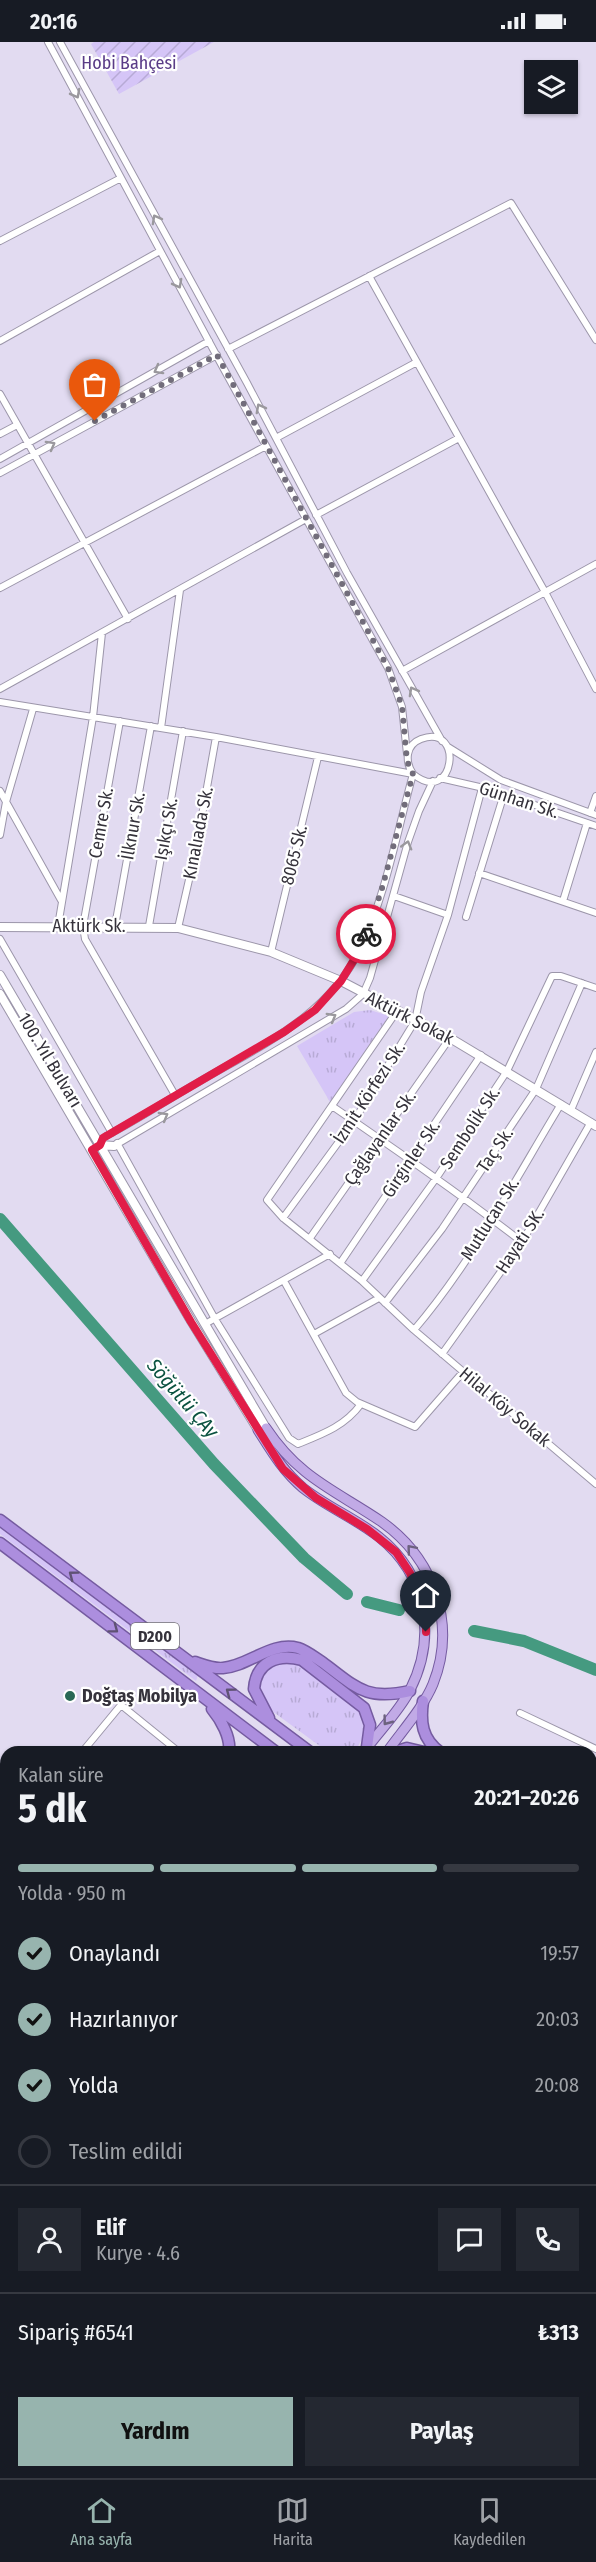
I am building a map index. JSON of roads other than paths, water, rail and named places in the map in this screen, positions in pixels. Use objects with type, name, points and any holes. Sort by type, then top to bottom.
[{"type":"highway","name":"D200","points":[[0,1520],[302,1746]]},
{"type":"highway","name":"D200","points":[[0,1543],[268,1746]]},
{"type":"highway","points":[[188,1661],[220,1669],[250,1661],[271,1650],[284,1647],[298,1648],[311,1654],[363,1692],[374,1695],[393,1695],[410,1691]]},
{"type":"highway","points":[[279,1729],[256,1697],[255,1682],[265,1664],[278,1658],[291,1657],[302,1660],[364,1708],[370,1725],[366,1746]]},
{"type":"highway","points":[[198,1692],[220,1718],[230,1746]]},
{"type":"highway","points":[[423,1701],[422,1727],[432,1746]]},
{"type":"main road","name":"100. Yıl Bulvarı","points":[[0,975],[191,1322],[262,1429]]},
{"type":"main road","name":"100. Yıl Bulvarı","points":[[0,994],[205,1324],[262,1429]]},
{"type":"main road","points":[[96,1148],[109,1135]]},
{"type":"main road","points":[[96,1148],[115,1145]]},
{"type":"main road","points":[[262,1429],[283,1469],[316,1498],[380,1538],[396,1552],[410,1573],[418,1592],[426,1628],[426,1644],[410,1691],[368,1746]]},
{"type":"main road","points":[[262,1429],[300,1468],[322,1486],[401,1536],[421,1560],[436,1590],[442,1617],[443,1638],[436,1675],[423,1701],[391,1746]]},
{"type":"street","points":[[48,42],[388,668],[402,706],[408,768],[419,779],[437,780]]},
{"type":"street","points":[[60,42],[451,760],[450,767],[437,780],[415,821],[363,994],[346,1009],[115,1145],[215,1319],[289,1438],[298,1444],[329,1432],[352,1417],[362,1404]]},
{"type":"street","points":[[0,241],[121,178]]},
{"type":"street","points":[[228,349],[511,203],[596,340]]},
{"type":"street","points":[[0,342],[160,251]]},
{"type":"street","points":[[369,276],[596,688]]},
{"type":"street","points":[[0,459],[209,341]]},
{"type":"street","points":[[0,473],[217,355]]},
{"type":"street","points":[[276,438],[417,362]]},
{"type":"street","points":[[0,394],[128,619]]},
{"type":"street","points":[[0,434],[17,425]]},
{"type":"street","points":[[316,514],[459,438]]},
{"type":"street","points":[[0,588],[266,446]]},
{"type":"street","points":[[0,689],[306,519]]},
{"type":"street","points":[[402,671],[596,564]]},
{"type":"street","points":[[161,728],[180,590]]},
{"type":"street","points":[[58,926],[93,717],[102,633]]},
{"type":"street","points":[[0,702],[183,731],[413,774]]},
{"type":"street","points":[[0,836],[6,802],[33,709]]},
{"type":"street","name":"Cemre Sk.","points":[[83,926],[120,721]]},
{"type":"street","name":"İlknur Sk.","points":[[115,926],[151,726]]},
{"type":"street","name":"Işıkçı Sk.","points":[[149,926],[183,731]]},
{"type":"street","name":"Kınalıada Sk.","points":[[178,928],[196,849],[216,737]]},
{"type":"street","points":[[407,754],[415,742],[421,738],[436,738],[501,780],[593,814],[596,796]]},
{"type":"street","name":"8065 Sk.","points":[[271,952],[318,757]]},
{"type":"street","points":[[0,939],[109,1135],[284,1032],[315,1010],[341,981],[360,950],[381,892],[413,774]]},
{"type":"street","name":"Günhan Sk.","points":[[437,780],[504,794],[596,826]]},
{"type":"street","name":"İzmit Körfezi Sk.","points":[[284,1218],[354,1121],[415,1021],[421,992],[448,915],[482,788]]},
{"type":"street","points":[[0,791],[62,901]]},
{"type":"street","points":[[466,917],[504,794]]},
{"type":"street","points":[[563,902],[587,823]]},
{"type":"street","points":[[479,873],[596,913]]},
{"type":"street","points":[[394,896],[448,915]]},
{"type":"street","points":[[83,926],[85,939],[175,1095]]},
{"type":"street","name":"Aktürk Sk.","points":[[0,927],[149,926],[178,928]]},
{"type":"street","name":"Aktürk Sokak","points":[[178,928],[271,952],[341,981],[481,1055],[593,1124]]},
{"type":"street","name":"Sembolik Sk.","points":[[362,1281],[437,1177],[507,1071],[552,976],[561,976],[596,988]]},
{"type":"street","name":"Taç Sk.","points":[[385,1303],[442,1229],[536,1089],[582,983]]},
{"type":"street","points":[[385,1303],[341,1262],[284,1218],[267,1200],[397,1011]]},
{"type":"street","name":"Çağlayanlar Sk.","points":[[310,1238],[450,1038]]},
{"type":"street","points":[[571,1110],[596,1052]]},
{"type":"street","name":"Girginler Sk.","points":[[341,1262],[481,1055]]},
{"type":"street","name":"Mutlucan Sk.","points":[[414,1330],[438,1302],[561,1104]]},
{"type":"street","points":[[332,1106],[379,1141],[437,1177],[522,1242]]},
{"type":"street","name":"Hayati SK.","points":[[442,1354],[522,1242],[593,1124]]},
{"type":"street","points":[[205,1324],[330,1254]]},
{"type":"street","points":[[284,1281],[346,1393],[362,1404],[415,1427],[463,1372]]},
{"type":"street","points":[[314,1334],[379,1298]]},
{"type":"street","name":"Hilal Köy Sokak","points":[[385,1303],[596,1484]]},
{"type":"street","points":[[87,1746],[121,1705],[168,1746]]},
{"type":"street","points":[[520,1713],[590,1746]]},
{"type":"waterway","name":"Söğütlü ÇAy","points":[[0,1219],[214,1464],[304,1558],[347,1594]]},
{"type":"waterway","name":"Söğütlü ÇAy","points":[[367,1602],[399,1610]]},
{"type":"waterway","points":[[474,1631],[524,1641],[596,1670]]},
{"type":"place","name":"Doğtaş Mobilya","points":[[70,1696]]},
{"type":"park label","name":"Hobi Bahçesi","points":[[129,63]]}]
